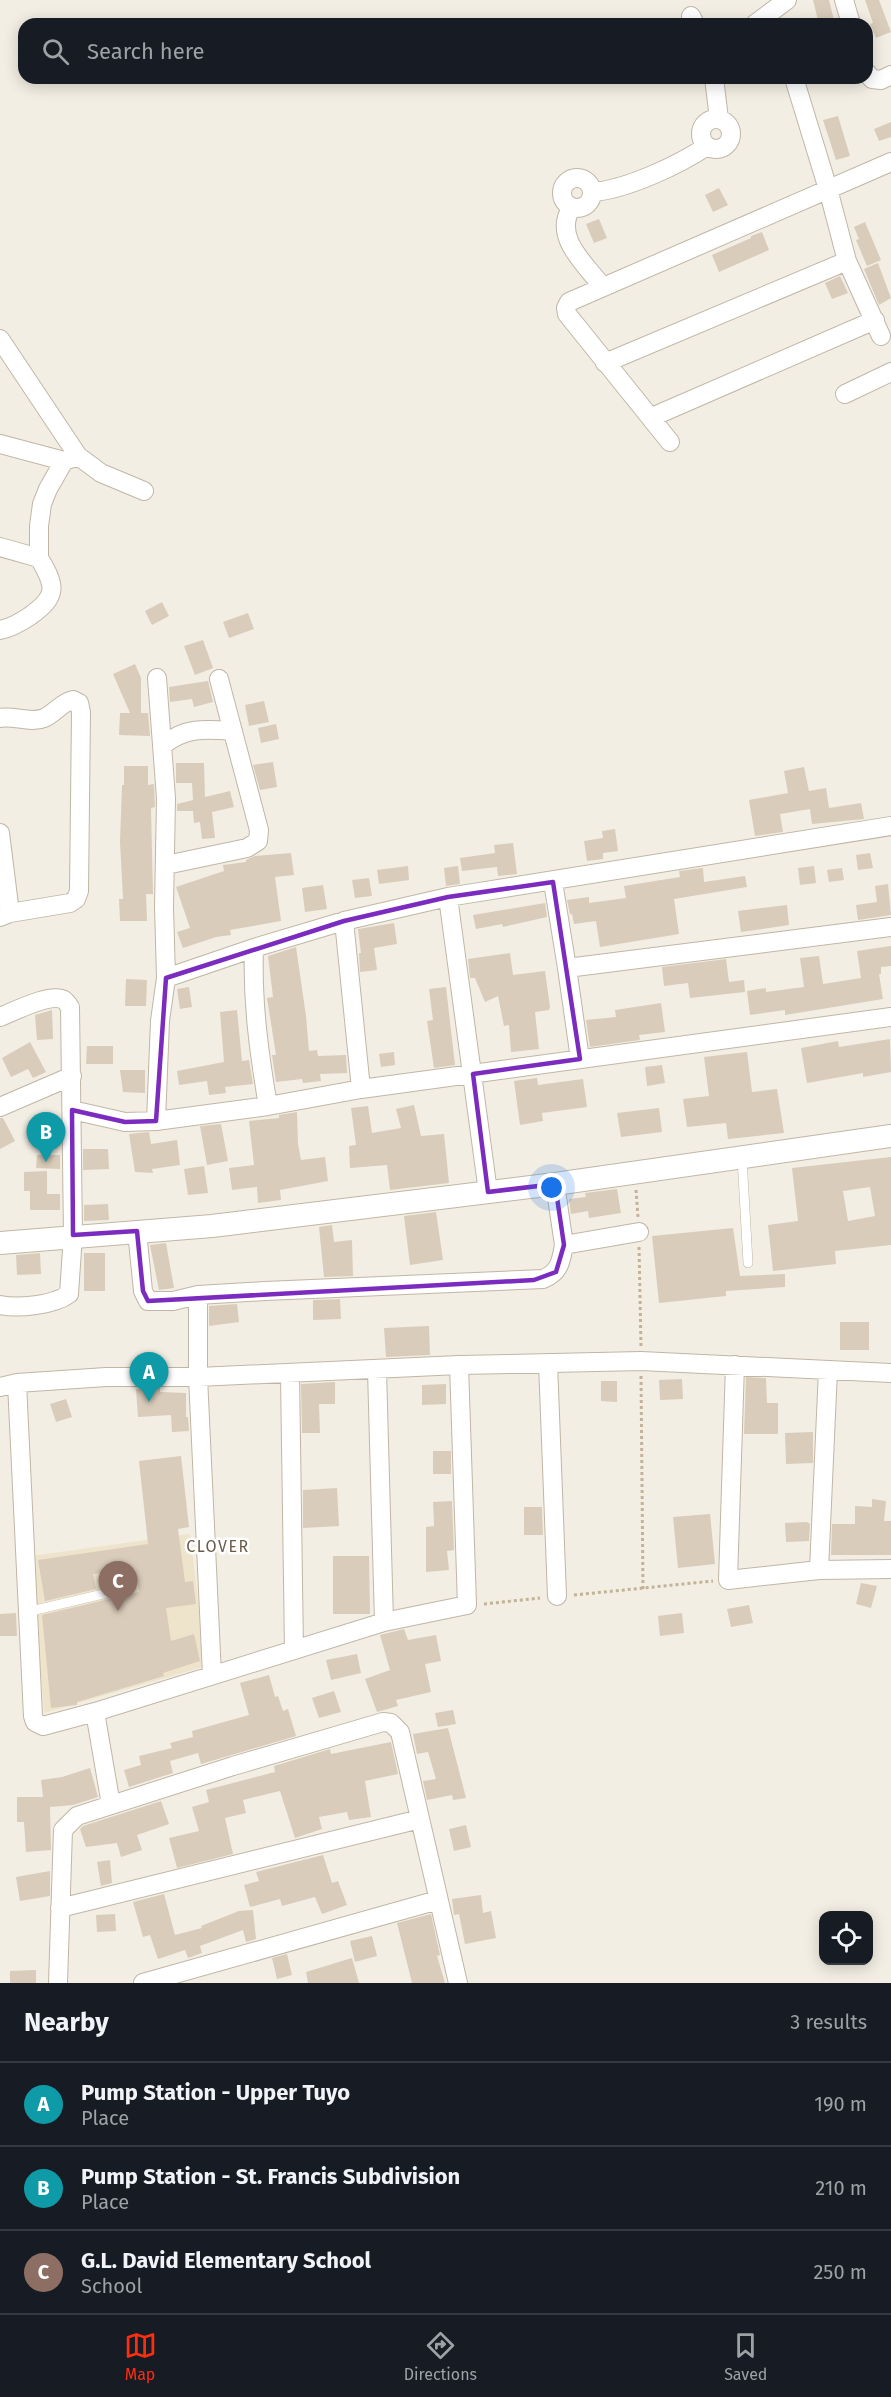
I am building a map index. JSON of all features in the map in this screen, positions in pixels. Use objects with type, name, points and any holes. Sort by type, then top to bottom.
[{"type":"street","points":[[773,18],[787,0]]},
{"type":"street","points":[[844,0],[849,18]]},
{"type":"street","points":[[873,80],[880,80],[891,75]]},
{"type":"street","points":[[592,192],[614,190],[689,158],[707,146],[723,148],[730,139],[729,127],[719,119],[715,84]]},
{"type":"street","points":[[652,417],[878,328],[847,261],[796,84]]},
{"type":"street","points":[[670,442],[567,314],[566,308],[569,302],[891,162]]},
{"type":"street","points":[[580,178],[586,181],[592,192],[588,203],[583,207],[572,207],[564,201],[562,195],[564,184],[568,180],[580,178]]},
{"type":"street","points":[[572,207],[566,216],[565,224],[568,242],[602,286]]},
{"type":"street","points":[[605,363],[847,261]]},
{"type":"street","points":[[0,339],[71,458]]},
{"type":"street","points":[[844,394],[891,372]]},
{"type":"street","points":[[0,444],[71,458],[144,491]]},
{"type":"street","points":[[0,630],[23,620],[45,605],[50,598],[52,586],[48,573],[39,558],[42,504],[48,489],[71,458]]},
{"type":"street","points":[[0,547],[39,558]]},
{"type":"street","points":[[156,1121],[160,1022],[165,978],[166,798],[157,678]]},
{"type":"street","points":[[165,864],[247,848],[258,841],[259,830],[219,679]]},
{"type":"street","points":[[0,718],[33,720],[44,718],[68,701],[73,700],[79,703],[81,712],[76,899],[70,903],[5,915],[0,833]]},
{"type":"street","points":[[163,745],[176,735],[188,731],[233,731]]},
{"type":"street","points":[[165,978],[344,921],[448,897],[554,882],[891,826]]},
{"type":"street","points":[[554,882],[580,1059]]},
{"type":"street","points":[[448,897],[488,1192]]},
{"type":"street","points":[[344,921],[361,1089]]},
{"type":"street","points":[[567,968],[891,927]]},
{"type":"street","points":[[254,948],[255,1017],[268,1106]]},
{"type":"street","points":[[0,1017],[54,998],[63,999],[70,1007],[73,1235],[69,1294],[61,1300],[44,1304],[0,1305]]},
{"type":"street","points":[[72,1110],[125,1122],[156,1121],[268,1106],[361,1089],[891,1017]]},
{"type":"street","points":[[0,1107],[72,1076]]},
{"type":"street","points":[[0,1243],[73,1235],[212,1226],[555,1184],[891,1136]]},
{"type":"street","points":[[137,1231],[143,1291],[148,1300],[173,1300],[198,1295],[543,1279],[555,1272],[560,1265],[564,1245],[555,1184]]},
{"type":"street","points":[[564,1245],[639,1232]]},
{"type":"street","points":[[198,1295],[198,1377],[212,1675]]},
{"type":"street","points":[[459,1365],[467,1605],[384,1622],[94,1712],[42,1726],[35,1722],[8,1385],[106,1377],[198,1377],[459,1365],[641,1361],[891,1373]]},
{"type":"street","points":[[548,1363],[556,1596]]},
{"type":"street","points":[[735,1365],[729,1580],[819,1570],[891,1569]]},
{"type":"street","points":[[377,1370],[384,1622]]},
{"type":"street","points":[[819,1570],[828,1370]]},
{"type":"street","points":[[290,1374],[294,1650]]},
{"type":"street","points":[[94,1712],[111,1805]]},
{"type":"street","points":[[58,1983],[63,1830],[78,1816],[233,1766],[382,1722],[391,1723],[400,1732],[458,1983]]},
{"type":"street","points":[[60,1908],[420,1818]]},
{"type":"street","points":[[143,1983],[438,1900]]},
{"type":"lane","points":[[741,1156],[748,1263]]},
{"type":"lane","points":[[27,1612],[120,1590]]},
{"type":"path","points":[[635,1171],[639,1232],[643,1589]]},
{"type":"path","points":[[467,1605],[729,1580]]},
{"type":"highlighted area","points":[[553,882],[580,1059],[473,1074],[488,1192],[555,1184],[564,1245],[556,1272],[534,1280],[148,1301],[143,1291],[137,1231],[73,1235],[72,1110],[125,1122],[156,1121],[166,978],[344,921],[448,897]]},
{"type":"shaded area","points":[[190,1534],[206,1666],[44,1713],[31,1556]]},
{"type":"building","points":[[813,0],[829,0],[834,18],[818,18]]},
{"type":"building","points":[[865,0],[879,0],[891,32],[876,38]]},
{"type":"building","points":[[838,116],[850,156],[836,160],[823,120]]},
{"type":"building","points":[[891,122],[891,137],[879,141],[874,129]]},
{"type":"building","points":[[719,188],[728,205],[713,212],[705,195]]},
{"type":"building","points":[[599,219],[607,238],[594,243],[586,224]]},
{"type":"building","points":[[865,222],[881,260],[867,266],[856,240],[859,239],[854,227]]},
{"type":"building","points":[[762,232],[769,250],[719,272],[712,255]]},
{"type":"building","points":[[878,263],[891,298],[879,305],[864,269]]},
{"type":"building","points":[[840,276],[848,293],[832,299],[825,283]]},
{"type":"building","points":[[162,602],[169,616],[152,625],[145,611]]},
{"type":"building","points":[[248,613],[254,629],[229,638],[223,622]]},
{"type":"building","points":[[203,640],[213,668],[195,675],[184,646]]},
{"type":"building","points":[[135,664],[141,678],[141,713],[148,713],[150,736],[119,735],[120,713],[130,713],[113,674]]},
{"type":"building","points":[[208,681],[213,702],[194,707],[192,699],[170,702],[169,687]]},
{"type":"building","points":[[264,701],[269,722],[249,726],[245,705]]},
{"type":"building","points":[[276,724],[279,739],[261,743],[258,728]]},
{"type":"building","points":[[273,762],[277,787],[260,790],[253,765]]},
{"type":"building","points":[[176,763],[204,763],[205,797],[230,791],[234,807],[212,812],[215,838],[202,839],[200,822],[194,823],[193,811],[177,811],[177,804],[193,800],[192,783],[176,783]]},
{"type":"building","points":[[124,766],[148,766],[148,785],[154,784],[155,807],[151,808],[153,894],[146,894],[147,921],[120,921],[119,899],[123,899],[120,842]]},
{"type":"building","points":[[804,767],[809,791],[826,788],[829,808],[861,803],[864,819],[812,824],[810,809],[780,814],[783,832],[755,836],[749,800],[788,793],[784,771]]},
{"type":"building","points":[[615,829],[618,851],[603,853],[603,859],[587,861],[584,841],[603,838],[602,831]]},
{"type":"building","points":[[513,843],[517,874],[498,876],[497,867],[462,871],[460,858],[495,853],[494,845]]},
{"type":"building","points":[[291,853],[294,875],[275,877],[281,921],[230,930],[231,935],[216,937],[183,948],[177,932],[190,928],[176,887],[224,871],[223,865],[246,862],[255,856]]},
{"type":"building","points":[[870,853],[873,868],[858,870],[856,855]]},
{"type":"building","points":[[408,866],[409,880],[379,884],[377,870]]},
{"type":"building","points":[[458,866],[460,884],[446,886],[444,868]]},
{"type":"building","points":[[814,866],[816,883],[800,885],[798,868]]},
{"type":"building","points":[[703,868],[704,882],[745,876],[747,887],[674,899],[679,934],[600,947],[596,921],[574,924],[572,914],[570,914],[567,900],[589,897],[589,903],[626,898],[624,886],[680,877],[679,871]]},
{"type":"building","points":[[842,868],[844,880],[829,882],[827,870]]},
{"type":"building","points":[[369,878],[372,896],[355,898],[352,880]]},
{"type":"building","points":[[888,884],[891,915],[858,920],[856,905],[877,902],[875,886]]},
{"type":"building","points":[[323,885],[327,909],[305,912],[302,888]]},
{"type":"building","points":[[545,903],[547,917],[503,927],[502,924],[476,929],[473,915]]},
{"type":"building","points":[[787,905],[789,925],[741,932],[738,911]]},
{"type":"building","points":[[394,923],[397,944],[374,948],[377,970],[360,972],[359,953],[361,953],[358,929]]},
{"type":"building","points":[[891,946],[891,966],[881,967],[881,974],[879,974],[883,999],[785,1015],[785,1010],[750,1015],[747,991],[766,988],[766,992],[804,987],[800,958],[819,956],[823,984],[861,978],[857,951]]},
{"type":"building","points":[[296,947],[309,1051],[317,1050],[318,1056],[346,1055],[347,1073],[320,1074],[321,1081],[303,1083],[302,1079],[276,1082],[272,1055],[276,1055],[267,998],[273,997],[268,956]]},
{"type":"building","points":[[510,953],[513,975],[545,971],[550,1007],[549,1010],[535,1012],[539,1049],[511,1052],[509,1025],[504,1026],[498,996],[485,1002],[475,978],[470,978],[468,959]]},
{"type":"building","points":[[726,959],[729,982],[744,980],[745,992],[690,998],[688,983],[664,986],[662,967]]},
{"type":"building","points":[[126,979],[147,980],[146,1006],[125,1006]]},
{"type":"building","points":[[189,987],[192,1007],[180,1009],[177,989]]},
{"type":"building","points":[[446,987],[455,1065],[434,1068],[427,1021],[433,1020],[429,989]]},
{"type":"building","points":[[661,1003],[665,1032],[639,1035],[640,1040],[590,1047],[586,1020],[616,1017],[615,1010]]},
{"type":"building","points":[[52,1010],[53,1039],[37,1040],[35,1015]]},
{"type":"building","points":[[237,1010],[242,1061],[249,1060],[253,1084],[225,1087],[226,1093],[209,1095],[207,1081],[179,1085],[177,1071],[224,1062],[220,1012]]},
{"type":"building","points":[[890,1039],[891,1072],[863,1077],[863,1073],[807,1083],[801,1048],[838,1041],[839,1047]]},
{"type":"building","points":[[30,1042],[46,1072],[33,1078],[28,1069],[11,1077],[2,1058]]},
{"type":"building","points":[[87,1046],[113,1046],[113,1064],[86,1064]]},
{"type":"building","points":[[394,1052],[395,1065],[381,1067],[379,1054]]},
{"type":"building","points":[[747,1052],[752,1092],[777,1089],[784,1133],[728,1139],[726,1123],[687,1127],[683,1099],[709,1096],[704,1057]]},
{"type":"building","points":[[662,1065],[665,1083],[647,1086],[645,1067]]},
{"type":"building","points":[[120,1070],[145,1070],[145,1093],[123,1092]]},
{"type":"building","points":[[537,1078],[538,1085],[583,1079],[587,1107],[542,1113],[543,1121],[520,1125],[514,1081]]},
{"type":"building","points":[[414,1105],[421,1136],[444,1134],[449,1183],[390,1190],[387,1165],[350,1168],[349,1146],[356,1145],[351,1108],[368,1106],[372,1133],[401,1128],[396,1109]]},
{"type":"building","points":[[659,1108],[662,1132],[621,1137],[617,1113]]},
{"type":"building","points":[[297,1112],[301,1160],[325,1157],[328,1181],[280,1190],[281,1200],[258,1203],[257,1187],[232,1190],[229,1168],[254,1165],[249,1121],[279,1118],[279,1115]]},
{"type":"building","points":[[0,1118],[3,1118],[15,1141],[0,1149]]},
{"type":"building","points":[[221,1124],[228,1161],[207,1165],[200,1126]]},
{"type":"building","points":[[149,1132],[151,1144],[177,1140],[180,1165],[152,1169],[153,1173],[135,1172],[129,1134]]},
{"type":"building","points":[[83,1149],[108,1149],[109,1169],[83,1170]]},
{"type":"building","points":[[37,1155],[60,1155],[60,1169],[36,1168]]},
{"type":"building","points":[[891,1157],[891,1245],[835,1251],[836,1264],[773,1271],[768,1225],[798,1221],[792,1168]],"holes":[[[870,1187],[875,1216],[848,1221],[843,1191]]]},
{"type":"building","points":[[204,1166],[208,1193],[188,1195],[184,1169]]},
{"type":"building","points":[[47,1171],[47,1194],[60,1194],[60,1210],[30,1210],[30,1191],[24,1191],[24,1172]]},
{"type":"building","points":[[617,1189],[621,1213],[589,1218],[588,1211],[571,1214],[569,1199],[586,1197],[585,1193]]},
{"type":"building","points":[[108,1204],[109,1220],[84,1221],[84,1205]]},
{"type":"building","points":[[436,1212],[443,1260],[410,1265],[404,1216]]},
{"type":"building","points":[[332,1225],[334,1242],[352,1240],[353,1276],[324,1277],[319,1227]]},
{"type":"building","points":[[733,1228],[740,1276],[785,1274],[785,1287],[726,1291],[726,1296],[659,1303],[652,1236]]},
{"type":"building","points":[[166,1243],[174,1288],[159,1290],[150,1245]]},
{"type":"building","points":[[40,1253],[41,1274],[17,1275],[16,1255]]},
{"type":"building","points":[[84,1253],[105,1253],[105,1291],[84,1291]]},
{"type":"building","points":[[340,1299],[341,1319],[313,1320],[313,1300]]},
{"type":"building","points":[[237,1304],[239,1322],[209,1326],[209,1306]]},
{"type":"building","points":[[840,1322],[869,1322],[869,1350],[840,1350]]},
{"type":"building","points":[[429,1326],[430,1355],[386,1357],[384,1328]]},
{"type":"building","points":[[746,1377],[766,1378],[767,1403],[778,1403],[778,1434],[744,1434]]},
{"type":"building","points":[[682,1379],[683,1399],[660,1400],[659,1380]]},
{"type":"building","points":[[601,1381],[617,1381],[617,1402],[601,1401]]},
{"type":"building","points":[[335,1382],[335,1404],[319,1404],[320,1433],[302,1433],[301,1384]]},
{"type":"building","points":[[446,1384],[446,1404],[422,1405],[422,1385]]},
{"type":"building","points":[[160,1388],[160,1392],[186,1393],[186,1417],[188,1417],[189,1431],[172,1432],[171,1415],[138,1417],[136,1389]]},
{"type":"building","points":[[66,1399],[72,1417],[56,1422],[50,1404]]},
{"type":"building","points":[[813,1432],[813,1463],[786,1464],[785,1433]]},
{"type":"building","points":[[433,1451],[451,1451],[451,1474],[433,1474]]},
{"type":"building","points":[[181,1456],[189,1527],[178,1529],[185,1582],[193,1581],[196,1604],[166,1608],[171,1641],[194,1634],[200,1661],[163,1673],[164,1676],[77,1702],[77,1705],[51,1708],[42,1615],[139,1592],[135,1569],[93,1574],[96,1589],[45,1601],[38,1560],[148,1544],[139,1461]]},
{"type":"building","points":[[337,1488],[339,1526],[303,1528],[303,1490]]},
{"type":"building","points":[[872,1499],[886,1501],[884,1521],[891,1521],[891,1555],[831,1555],[832,1524],[855,1524],[855,1506],[872,1507]]},
{"type":"building","points":[[452,1501],[454,1550],[447,1551],[449,1570],[426,1572],[426,1527],[434,1526],[433,1502]]},
{"type":"building","points":[[524,1507],[542,1507],[543,1535],[524,1535]]},
{"type":"building","points":[[710,1514],[715,1564],[678,1568],[673,1517]]},
{"type":"building","points":[[807,1522],[810,1524],[809,1541],[786,1542],[785,1523]]},
{"type":"building","points":[[333,1556],[369,1556],[370,1614],[333,1614]]},
{"type":"building","points":[[861,1583],[877,1586],[871,1608],[856,1604]]},
{"type":"building","points":[[749,1605],[753,1623],[731,1627],[727,1609]]},
{"type":"building","points":[[16,1613],[17,1636],[0,1636],[0,1614]]},
{"type":"building","points":[[682,1613],[684,1633],[660,1636],[658,1616]]},
{"type":"building","points":[[404,1629],[408,1640],[436,1635],[441,1661],[425,1664],[431,1692],[396,1700],[398,1706],[377,1712],[365,1679],[390,1670],[380,1635]]},
{"type":"building","points":[[357,1654],[361,1673],[331,1680],[326,1660]]},
{"type":"building","points":[[269,1675],[275,1697],[278,1696],[283,1711],[288,1709],[296,1736],[201,1764],[198,1753],[170,1761],[173,1773],[129,1787],[124,1770],[141,1765],[139,1756],[172,1748],[170,1743],[193,1737],[192,1731],[249,1715],[240,1683]]},
{"type":"building","points":[[334,1691],[341,1712],[319,1718],[312,1698]]},
{"type":"building","points":[[453,1710],[456,1724],[438,1727],[435,1713]]},
{"type":"building","points":[[448,1728],[466,1798],[453,1800],[452,1795],[427,1800],[423,1781],[436,1779],[428,1752],[417,1754],[413,1734]]},
{"type":"building","points":[[391,1742],[398,1774],[365,1781],[371,1817],[349,1820],[347,1812],[319,1817],[322,1829],[295,1838],[280,1791],[243,1800],[246,1813],[225,1818],[233,1854],[177,1868],[169,1838],[199,1831],[192,1807],[209,1802],[206,1790],[275,1772],[274,1766],[330,1749],[331,1754]]},
{"type":"building","points":[[90,1768],[98,1797],[73,1805],[50,1807],[51,1850],[26,1852],[24,1822],[17,1822],[17,1797],[43,1797],[41,1780],[62,1777]]},
{"type":"building","points":[[161,1801],[169,1824],[137,1835],[142,1850],[121,1857],[117,1843],[86,1847],[80,1829],[83,1826]]},
{"type":"building","points":[[466,1825],[471,1847],[454,1851],[449,1829]]},
{"type":"building","points":[[323,1855],[332,1883],[338,1881],[347,1905],[322,1914],[315,1897],[282,1906],[280,1899],[250,1907],[244,1885],[259,1881],[256,1872]]},
{"type":"building","points":[[110,1860],[112,1883],[101,1886],[97,1862]]},
{"type":"building","points":[[50,1871],[50,1896],[20,1901],[16,1877]]},
{"type":"building","points":[[164,1894],[175,1935],[202,1928],[201,1926],[239,1911],[253,1910],[256,1939],[246,1942],[243,1930],[200,1946],[202,1953],[188,1958],[185,1950],[158,1959],[150,1935],[143,1937],[133,1902]]},
{"type":"building","points":[[481,1895],[483,1913],[491,1911],[496,1938],[465,1944],[459,1914],[454,1915],[452,1899]]},
{"type":"building","points":[[115,1914],[116,1931],[97,1932],[96,1915]]},
{"type":"building","points":[[431,1914],[440,1955],[437,1956],[445,1983],[412,1983],[397,1923]]},
{"type":"building","points":[[372,1936],[377,1956],[355,1962],[350,1941]]},
{"type":"building","points":[[287,1954],[292,1975],[277,1979],[272,1958]]},
{"type":"building","points":[[352,1958],[359,1983],[308,1983],[306,1972]]},
{"type":"building","points":[[36,1970],[36,1983],[10,1983],[10,1971]]},
{"type":"place","name":"Pump Station - St. Francis Subdivision","points":[[46,1162]]},
{"type":"place","name":"Pump Station - Upper Tuyo","points":[[149,1402]]},
{"type":"place","name":"G.L. David Elementary School","points":[[118,1611]]},
{"type":"district","name":"CLOVER","points":[[218,1546]]}]
